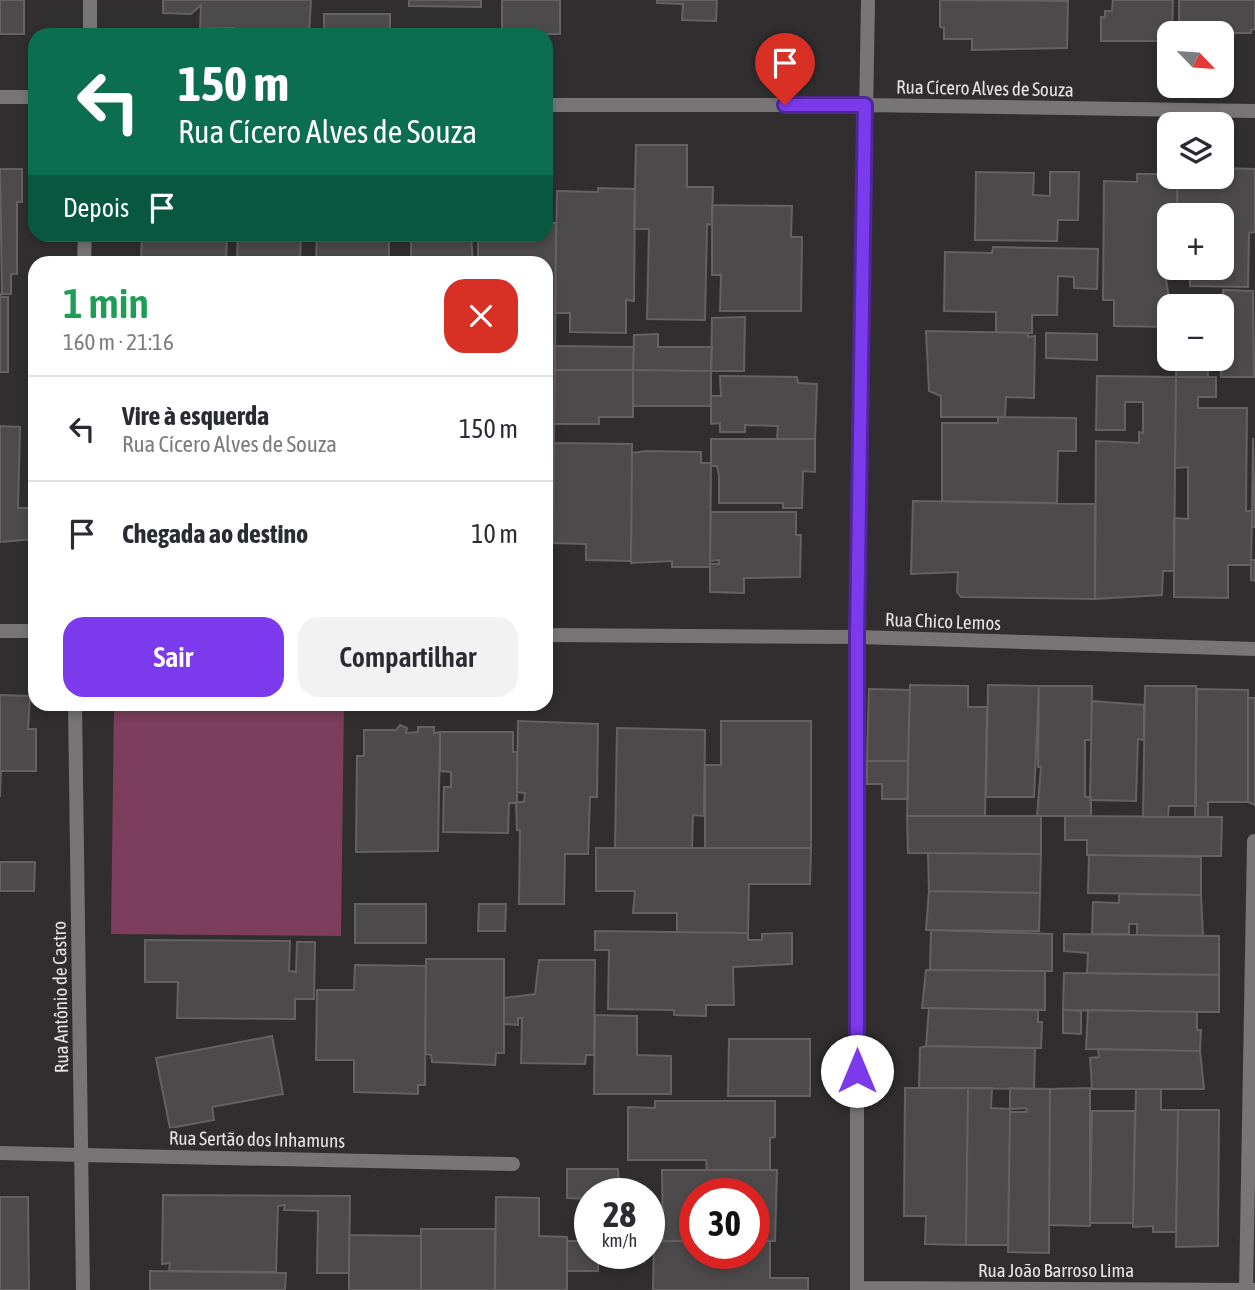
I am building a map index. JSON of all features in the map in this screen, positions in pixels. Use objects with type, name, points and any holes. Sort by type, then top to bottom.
[{"type":"street","points":[[90,0],[90,28]]},
{"type":"street","points":[[857,1289],[857,637],[868,0]]},
{"type":"street","points":[[0,97],[28,97]]},
{"type":"street","name":"Rua Cícero Alves de Souza","points":[[553,105],[865,105],[1255,111]]},
{"type":"street","points":[[0,631],[28,631]]},
{"type":"street","name":"Rua Chico Lemos","points":[[553,635],[857,637],[1255,649]]},
{"type":"street","name":"Rua Antônio de Castro","points":[[75,711],[83,1290]]},
{"type":"street","points":[[1246,1290],[1254,841]]},
{"type":"street","name":"Rua Sertão dos Inhamuns","points":[[0,1153],[513,1164]]},
{"type":"street","name":"Rua João Barroso Lima","points":[[857,1289],[1254,1290]]},
{"type":"shaded area","points":[[114,711],[344,711],[341,936],[111,934]]},
{"type":"building","points":[[0,0],[24,0],[24,34],[0,34]]},
{"type":"building","points":[[163,0],[311,0],[309,28],[200,28],[201,5],[191,14],[163,13]]},
{"type":"building","points":[[409,0],[481,0],[481,7],[409,6]]},
{"type":"building","points":[[502,0],[560,0],[560,34],[553,34],[553,28],[502,28]]},
{"type":"building","points":[[657,0],[717,0],[716,21],[682,20],[683,4],[657,3]]},
{"type":"building","points":[[940,0],[1068,1],[1067,48],[972,50],[972,39],[944,39],[944,28],[940,27]]},
{"type":"building","points":[[1113,0],[1173,0],[1172,21],[1157,21],[1157,41],[1101,41],[1101,17],[1105,17],[1105,11],[1112,11]]},
{"type":"building","points":[[1179,0],[1255,0],[1255,29],[1251,30],[1251,33],[1234,33],[1234,21],[1179,21]]},
{"type":"building","points":[[324,14],[390,14],[390,28],[324,28]]},
{"type":"building","points":[[636,145],[687,145],[687,187],[713,187],[712,225],[707,224],[705,320],[647,319],[649,229],[634,229]]},
{"type":"building","points":[[1234,168],[1255,169],[1255,232],[1249,233],[1248,287],[1190,286],[1190,280],[1234,280],[1234,203],[1177,203],[1178,189],[1234,189]]},
{"type":"building","points":[[0,169],[22,169],[22,202],[17,202],[17,274],[11,274],[11,294],[2,294]]},
{"type":"building","points":[[976,172],[1034,173],[1033,195],[1050,196],[1050,172],[1079,172],[1078,220],[1058,220],[1057,241],[975,240]]},
{"type":"building","points":[[1137,174],[1157,174],[1157,189],[1177,189],[1177,203],[1157,203],[1157,280],[1166,280],[1168,294],[1157,294],[1157,327],[1114,326],[1114,300],[1103,300],[1104,181],[1137,182]]},
{"type":"building","points":[[598,188],[635,189],[634,301],[626,300],[626,333],[570,332],[570,313],[555,313],[557,191],[598,192]]},
{"type":"building","points":[[712,205],[792,206],[791,237],[802,237],[801,311],[720,311],[721,275],[712,275]]},
{"type":"building","points":[[553,223],[556,223],[555,370],[553,256],[478,256],[478,242],[553,242]]},
{"type":"building","points":[[142,242],[227,242],[226,256],[141,256]]},
{"type":"building","points":[[238,242],[301,242],[300,256],[237,256]]},
{"type":"building","points":[[317,242],[389,242],[389,256],[316,256]]},
{"type":"building","points":[[411,242],[471,242],[473,256],[411,256]]},
{"type":"building","points":[[993,247],[1098,249],[1097,289],[1074,288],[1074,277],[1058,276],[1057,315],[1032,315],[1032,333],[996,332],[996,312],[944,311],[945,252],[992,253]]},
{"type":"building","points":[[1223,290],[1253,291],[1254,377],[1221,377],[1221,371],[1234,371],[1234,294],[1223,294]]},
{"type":"building","points":[[0,294],[2,297],[8,297],[8,372],[0,372]]},
{"type":"building","points":[[745,317],[744,371],[711,371],[712,318]]},
{"type":"building","points":[[926,331],[1028,333],[1028,337],[1035,336],[1034,398],[1006,397],[1005,417],[941,417],[941,396],[929,391]]},
{"type":"building","points":[[1046,333],[1097,334],[1097,360],[1046,358]]},
{"type":"building","points":[[658,334],[658,347],[712,347],[711,371],[633,370],[634,335]]},
{"type":"building","points":[[554,346],[634,347],[633,370],[555,370]]},
{"type":"building","points":[[553,370],[555,370],[553,496]]},
{"type":"building","points":[[555,370],[633,370],[633,417],[599,417],[599,424],[554,424]]},
{"type":"building","points":[[633,370],[711,371],[711,406],[633,406]]},
{"type":"building","points":[[1176,371],[1208,371],[1208,377],[1176,377]]},
{"type":"building","points":[[720,376],[797,377],[798,383],[817,384],[815,439],[777,439],[778,426],[745,425],[745,432],[720,432],[720,423],[711,424],[711,396],[721,396]]},
{"type":"building","points":[[1097,376],[1176,377],[1174,571],[1163,571],[1162,595],[1095,599],[1096,441],[1139,443],[1139,432],[1143,433],[1143,402],[1125,402],[1125,430],[1096,430]]},
{"type":"building","points":[[1176,377],[1216,377],[1216,397],[1198,397],[1198,408],[1247,408],[1246,511],[1252,511],[1251,565],[1228,565],[1228,598],[1174,597],[1174,518],[1188,519],[1188,467],[1175,468]]},
{"type":"building","points":[[998,417],[1076,418],[1076,451],[1058,451],[1057,503],[942,501],[942,423],[998,423]]},
{"type":"building","points":[[0,426],[20,427],[18,508],[28,508],[28,540],[0,542]]},
{"type":"building","points":[[1253,438],[1255,527],[1252,527]]},
{"type":"building","points":[[711,439],[815,439],[815,472],[803,471],[802,508],[783,508],[783,503],[719,503],[717,466],[711,466]]},
{"type":"building","points":[[554,443],[632,444],[631,561],[586,560],[586,544],[553,543]]},
{"type":"building","points":[[701,452],[701,463],[711,463],[710,567],[672,567],[672,561],[631,563],[632,453]]},
{"type":"building","points":[[913,501],[1095,504],[1095,599],[961,597],[957,592],[958,572],[911,574]]},
{"type":"building","points":[[711,512],[796,512],[796,535],[801,535],[800,577],[744,578],[744,593],[710,592],[710,564],[719,564],[719,560],[710,561]]},
{"type":"building","points":[[1251,560],[1255,560],[1255,581],[1251,580]]},
{"type":"building","points":[[910,685],[968,686],[968,707],[987,707],[985,816],[907,816]]},
{"type":"building","points":[[988,685],[1039,686],[1034,797],[986,797]]},
{"type":"building","points":[[1039,686],[1092,686],[1091,740],[1085,740],[1085,797],[1091,797],[1091,816],[1037,816],[1041,767],[1038,767]]},
{"type":"building","points":[[1145,686],[1196,686],[1196,806],[1169,806],[1168,817],[1143,817]]},
{"type":"building","points":[[869,689],[910,690],[908,761],[867,761]]},
{"type":"building","points":[[1197,689],[1248,690],[1248,802],[1208,802],[1208,817],[1195,817]]},
{"type":"building","points":[[0,695],[28,696],[28,729],[36,729],[36,771],[1,771],[0,797]]},
{"type":"building","points":[[1248,698],[1255,698],[1255,805],[1248,802]]},
{"type":"building","points":[[1092,701],[1144,705],[1144,740],[1138,739],[1136,801],[1090,800]]},
{"type":"building","points":[[518,721],[598,724],[597,797],[590,797],[588,854],[565,854],[564,904],[519,904],[520,830],[517,830],[516,802],[524,802],[525,793],[517,792]]},
{"type":"building","points":[[721,721],[811,721],[811,848],[705,848],[705,765],[721,765]]},
{"type":"building","points":[[400,725],[407,728],[406,733],[418,732],[418,727],[434,727],[434,733],[440,732],[438,851],[356,852],[357,756],[364,756],[364,730],[396,730]]},
{"type":"building","points":[[617,728],[705,730],[704,816],[693,815],[692,848],[615,848]]},
{"type":"building","points":[[440,732],[513,732],[513,752],[517,752],[517,803],[509,803],[508,833],[443,832],[444,787],[451,787],[451,772],[440,771]]},
{"type":"building","points":[[867,761],[908,761],[908,799],[882,799],[882,784],[867,784]]},
{"type":"building","points":[[907,816],[1041,816],[1041,854],[908,853]]},
{"type":"building","points":[[1065,816],[1222,817],[1221,856],[1087,855],[1087,840],[1065,840]]},
{"type":"building","points":[[596,848],[811,848],[810,884],[749,884],[748,933],[677,932],[677,913],[633,913],[635,891],[596,891]]},
{"type":"building","points":[[928,853],[1041,854],[1040,893],[929,891]]},
{"type":"building","points":[[1089,855],[1201,857],[1201,895],[1088,893]]},
{"type":"building","points":[[0,862],[35,862],[34,891],[0,891]]},
{"type":"building","points":[[929,891],[1040,893],[1039,931],[926,930]]},
{"type":"building","points":[[1119,894],[1201,895],[1203,936],[1137,935],[1137,924],[1129,924],[1129,934],[1092,934],[1093,902],[1119,903]]},
{"type":"building","points":[[355,904],[426,904],[426,943],[355,943]]},
{"type":"building","points":[[479,904],[506,904],[505,931],[478,931]]},
{"type":"building","points":[[931,930],[1052,934],[1052,971],[930,970]]},
{"type":"building","points":[[595,931],[748,933],[748,940],[762,940],[762,934],[792,933],[792,964],[733,967],[734,1005],[706,1005],[706,1016],[674,1015],[674,1010],[608,1009],[609,950],[595,950]]},
{"type":"building","points":[[1064,934],[1219,936],[1219,975],[1087,973],[1088,953],[1064,951]]},
{"type":"building","points":[[145,940],[290,941],[289,971],[296,972],[297,942],[315,942],[314,999],[295,999],[295,1019],[177,1018],[178,982],[145,982]]},
{"type":"building","points":[[426,959],[504,959],[504,1053],[496,1053],[495,1065],[432,1062],[431,1055],[425,1054]]},
{"type":"building","points":[[539,960],[595,960],[594,1055],[586,1055],[585,1064],[521,1063],[522,1018],[518,1018],[518,1025],[504,1024],[504,998],[535,994]]},
{"type":"building","points":[[355,965],[426,966],[425,1085],[418,1085],[418,1094],[354,1092],[354,1060],[316,1060],[317,990],[354,990]]},
{"type":"building","points":[[926,970],[1045,971],[1045,1010],[922,1008]]},
{"type":"building","points":[[1064,973],[1219,975],[1219,1012],[1063,1010]]},
{"type":"building","points":[[929,1008],[1038,1010],[1038,1022],[1042,1022],[1041,1048],[926,1046]]},
{"type":"building","points":[[1063,1010],[1081,1011],[1081,1034],[1063,1033]]},
{"type":"building","points":[[1088,1010],[1197,1012],[1197,1030],[1201,1030],[1200,1051],[1086,1049]]},
{"type":"building","points":[[595,1015],[637,1016],[637,1055],[671,1056],[671,1094],[594,1094]]},
{"type":"building","points":[[272,1036],[283,1094],[212,1107],[214,1120],[170,1128],[156,1058]]},
{"type":"building","points":[[729,1039],[810,1039],[810,1096],[728,1096]]},
{"type":"building","points":[[920,1048],[1035,1048],[1034,1089],[919,1088]]},
{"type":"building","points":[[1098,1049],[1200,1051],[1204,1089],[1092,1089],[1090,1058],[1099,1057]]},
{"type":"building","points":[[905,1088],[968,1088],[966,1245],[925,1244],[926,1216],[904,1216]]},
{"type":"building","points":[[968,1088],[992,1088],[991,1108],[1010,1109],[1008,1245],[966,1245]]},
{"type":"building","points":[[1010,1088],[1050,1089],[1049,1253],[1008,1252],[1010,1112],[1027,1112],[1026,1108],[1010,1109]]},
{"type":"building","points":[[1090,1088],[1090,1226],[1049,1225],[1050,1089]]},
{"type":"building","points":[[1136,1089],[1161,1089],[1161,1110],[1178,1110],[1176,1232],[1153,1232],[1153,1226],[1133,1227]]},
{"type":"building","points":[[655,1101],[775,1101],[775,1137],[770,1138],[770,1170],[707,1170],[706,1160],[628,1160],[628,1107],[655,1108]]},
{"type":"building","points":[[1178,1110],[1219,1110],[1218,1246],[1176,1247]]},
{"type":"building","points":[[1092,1111],[1135,1111],[1133,1223],[1090,1223]]},
{"type":"building","points":[[567,1169],[618,1169],[619,1178],[574,1178],[574,1198],[567,1198]]},
{"type":"building","points":[[662,1170],[777,1170],[775,1241],[770,1241],[770,1178],[679,1178],[679,1241],[665,1241],[665,1178],[662,1178]]},
{"type":"building","points":[[163,1195],[350,1196],[349,1273],[317,1273],[318,1211],[284,1210],[285,1205],[278,1206],[276,1272],[169,1271],[170,1263],[162,1264]]},
{"type":"building","points":[[0,1197],[28,1197],[29,1290],[0,1290]]},
{"type":"building","points":[[496,1197],[539,1198],[539,1236],[567,1237],[567,1290],[495,1290]]},
{"type":"building","points":[[421,1229],[495,1229],[495,1290],[421,1290]]},
{"type":"building","points":[[349,1235],[421,1236],[421,1290],[349,1290]]},
{"type":"building","points":[[567,1241],[574,1241],[574,1269],[598,1269],[598,1271],[567,1271]]},
{"type":"building","points":[[665,1241],[679,1241],[679,1269],[770,1269],[770,1278],[808,1278],[808,1290],[653,1290],[653,1269],[665,1269]]},
{"type":"building","points":[[150,1271],[286,1273],[285,1290],[150,1290]]},
{"type":"route","points":[[785,105],[865,105],[857,637],[857,1071]]}]
